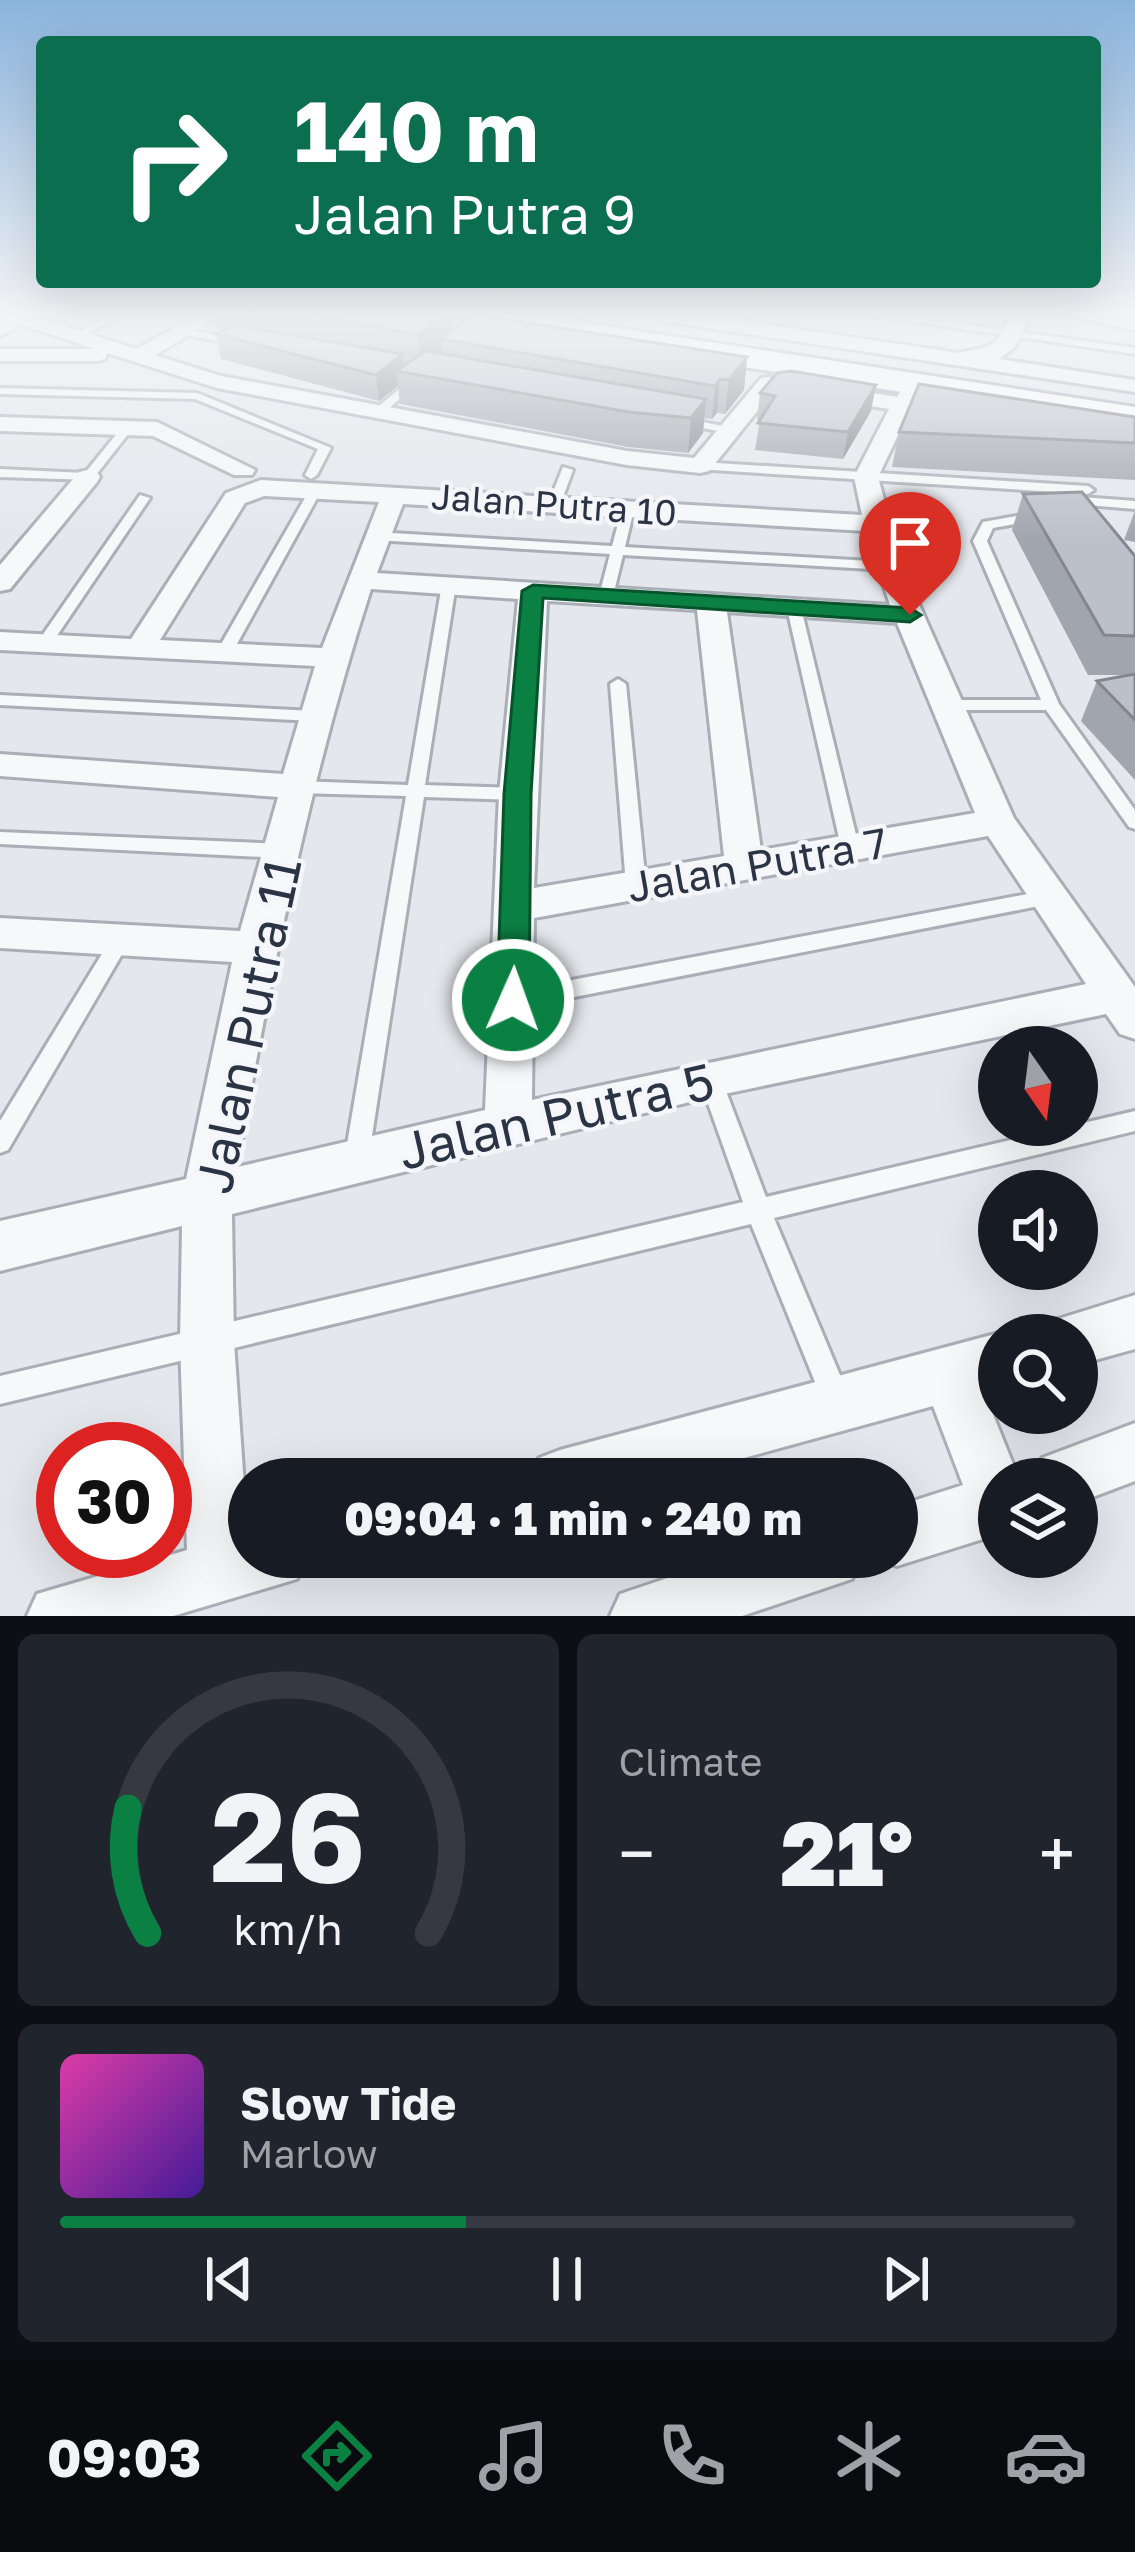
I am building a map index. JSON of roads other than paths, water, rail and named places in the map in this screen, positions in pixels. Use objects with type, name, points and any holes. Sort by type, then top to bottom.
[{"type":"main road","points":[[888,390],[1135,418]]},
{"type":"main road","points":[[1038,390],[1135,405]]},
{"type":"street","points":[[264,390],[627,458],[700,466],[763,390]]},
{"type":"street","points":[[865,390],[911,394],[1135,442]]},
{"type":"street","points":[[911,394],[887,429],[866,477],[888,566],[997,822],[1125,1008]]},
{"type":"street","points":[[0,424],[157,429],[239,484],[140,648]]},
{"type":"street","points":[[0,583],[88,477]]},
{"type":"street","name":"Jalan Putra 10","points":[[239,484],[261,488],[313,483],[395,495],[875,524]]},
{"type":"street","name":"Jalan Putra 11","points":[[228,1459],[207,1342],[207,1198],[254,948],[283,851],[314,716],[375,536],[395,495]]},
{"type":"street","points":[[359,580],[910,615]]},
{"type":"street","points":[[508,1127],[518,794],[533,591]]},
{"type":"street","points":[[711,604],[744,866]]},
{"type":"street","points":[[0,640],[332,658]]},
{"type":"street","points":[[0,765],[297,787]]},
{"type":"street","name":"Jalan Putra 7","points":[[517,906],[997,822]]},
{"type":"street","points":[[3,937],[254,948]]},
{"type":"street","name":"Jalan Putra 5","points":[[0,1246],[710,1078],[1125,1008]]},
{"type":"street","points":[[1098,1332],[1135,1322]]},
{"type":"street","points":[[637,1458],[974,1366],[991,1458]]},
{"type":"street","points":[[1098,1466],[1135,1452]]},
{"type":"street","points":[[918,1529],[978,1510]]},
{"type":"street","points":[[58,1616],[228,1569]]},
{"type":"street","points":[[660,1614],[767,1578]]},
{"type":"lane","points":[[379,411],[405,390]]},
{"type":"lane","points":[[0,391],[197,396],[325,448],[313,483],[224,652]]},
{"type":"lane","points":[[659,417],[729,430]]},
{"type":"lane","points":[[0,473],[88,477],[127,428]]},
{"type":"lane","points":[[700,466],[1135,492]]},
{"type":"lane","points":[[554,505],[566,470]]},
{"type":"lane","points":[[45,643],[145,498]]},
{"type":"lane","points":[[1135,505],[1055,500],[1044,516],[988,525],[980,541],[1051,705],[1135,823]]},
{"type":"lane","points":[[606,596],[628,509]]},
{"type":"lane","points":[[375,536],[888,566]]},
{"type":"lane","points":[[356,1162],[449,584]]},
{"type":"lane","points":[[794,608],[850,848]]},
{"type":"lane","points":[[618,684],[636,885]]},
{"type":"lane","points":[[0,700],[314,716]]},
{"type":"lane","points":[[946,705],[1051,705]]},
{"type":"lane","points":[[297,787],[518,794]]},
{"type":"lane","points":[[0,838],[283,851]]},
{"type":"lane","points":[[513,1000],[1049,897]]},
{"type":"lane","points":[[0,1142],[121,939]]},
{"type":"lane","points":[[710,1078],[837,1403]]},
{"type":"lane","points":[[0,1390],[1135,1121]]}]
